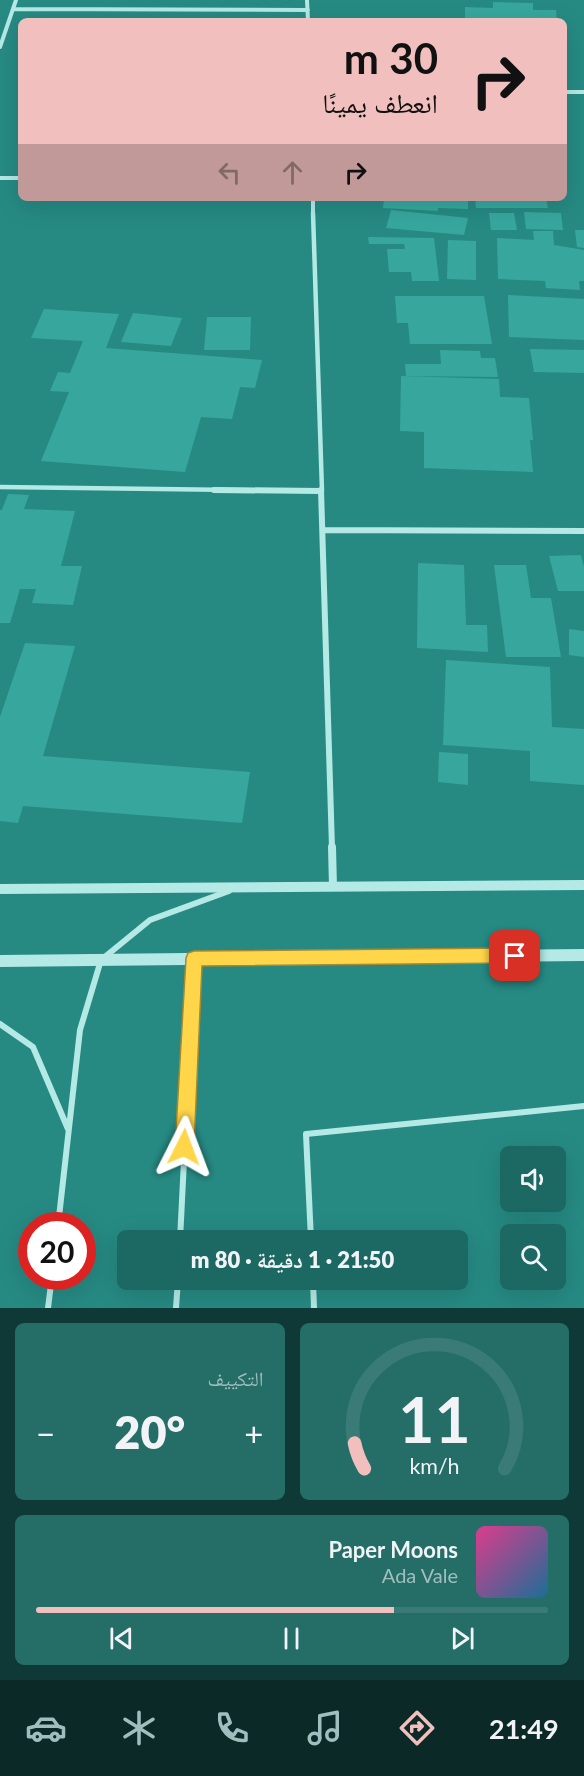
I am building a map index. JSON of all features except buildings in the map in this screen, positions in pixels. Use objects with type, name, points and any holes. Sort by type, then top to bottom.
[{"type":"street","points":[[0,47],[16,0]]},
{"type":"street","points":[[307,0],[308,18]]},
{"type":"street","points":[[13,9],[308,10]]},
{"type":"street","points":[[567,92],[584,92]]},
{"type":"street","points":[[0,178],[18,178]]},
{"type":"street","points":[[313,201],[333,887]]},
{"type":"street","points":[[0,487],[321,491]]},
{"type":"street","points":[[323,530],[584,531]]},
{"type":"street","points":[[0,889],[584,885]]},
{"type":"street","points":[[0,961],[584,955]]},
{"type":"lane","points":[[59,1212],[80,1030],[100,960],[150,920],[240,887]]},
{"type":"lane","points":[[180,1230],[194,958]]},
{"type":"lane","points":[[0,1024],[33,1047],[68,1130]]},
{"type":"lane","points":[[311,1230],[306,1134],[584,1106]]},
{"type":"lane","points":[[48,1308],[50,1290]]},
{"type":"lane","points":[[176,1308],[177,1290]]},
{"type":"lane","points":[[313,1290],[314,1308]]},
{"type":"route","points":[[184,1147],[194,958],[515,956]]}]
